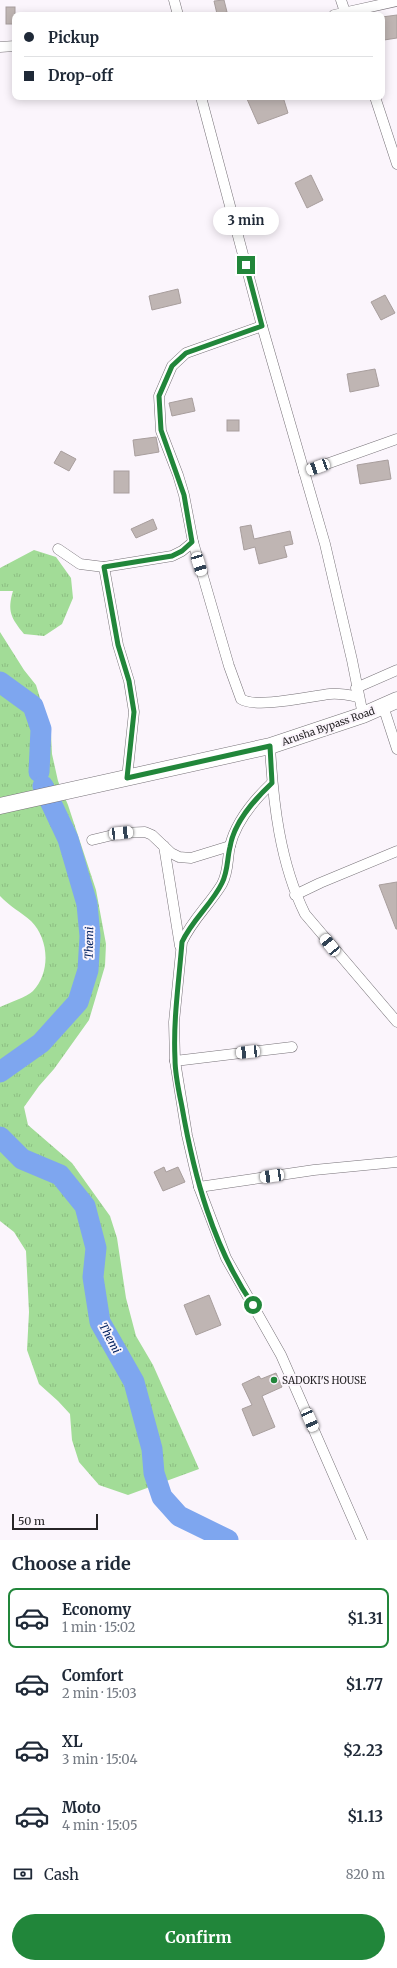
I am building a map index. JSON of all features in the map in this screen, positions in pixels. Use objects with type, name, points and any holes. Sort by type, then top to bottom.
[{"type":"main road","name":"Arusha Bypass Road","points":[[0,806],[270,746],[363,715],[390,703]]},
{"type":"street","points":[[174,0],[177,12]]},
{"type":"street","points":[[341,0],[345,12]]},
{"type":"street","points":[[349,12],[397,1]]},
{"type":"street","points":[[0,47],[12,46]]},
{"type":"street","points":[[201,100],[262,326],[325,544],[363,715]]},
{"type":"street","points":[[376,100],[392,134],[397,164]]},
{"type":"street","points":[[262,326],[186,353],[172,366],[159,396],[161,430],[184,495],[192,542],[229,666],[241,699],[246,702],[260,704],[331,694],[357,692],[397,670]]},
{"type":"street","points":[[304,472],[397,439]]},
{"type":"street","points":[[58,549],[80,564],[104,567],[172,556],[182,551],[192,542]]},
{"type":"street","points":[[104,567],[118,645],[129,681],[134,712],[127,778]]},
{"type":"street","points":[[390,703],[397,748]]},
{"type":"street","points":[[270,746],[272,783],[284,854],[296,895],[305,914],[379,1004],[397,1022]]},
{"type":"street","points":[[272,783],[255,800],[240,821],[230,846],[228,866],[222,883],[187,931],[182,942],[174,1022],[175,1061],[187,1135],[199,1187],[226,1258],[281,1355],[362,1540]]},
{"type":"street","points":[[92,840],[121,833],[145,832],[152,835],[179,857],[191,858],[230,846]]},
{"type":"street","points":[[164,846],[181,954]]},
{"type":"street","points":[[296,895],[320,883],[397,851]]},
{"type":"street","points":[[175,1061],[292,1047]]},
{"type":"street","points":[[199,1187],[314,1170],[397,1162]]},
{"type":"green space","points":[[34,550],[56,557],[71,578],[73,598],[62,624],[44,636],[24,634],[11,614],[10,604],[13,591],[0,591],[0,568]]},
{"type":"green space","points":[[0,632],[24,670],[36,685],[51,734],[52,754],[58,781],[68,805],[96,890],[106,944],[105,966],[89,1020],[54,1069],[39,1086],[24,1107],[28,1125],[72,1163],[110,1216],[117,1238],[126,1298],[136,1336],[153,1365],[199,1469],[128,1495],[99,1485],[79,1462],[72,1440],[70,1414],[39,1384],[27,1350],[29,1312],[26,1251],[14,1232],[0,1221],[0,1007],[22,998],[33,991],[43,975],[46,956],[37,928],[31,921],[0,896]]},
{"type":"building","points":[[224,0],[227,12],[217,12],[214,1]]},
{"type":"building","points":[[6,7],[15,7],[15,12],[12,12],[12,24],[6,24]]},
{"type":"building","points":[[397,15],[397,38],[385,40],[385,17]]},
{"type":"building","points":[[247,100],[284,100],[288,113],[258,124]]},
{"type":"building","points":[[311,175],[323,200],[307,208],[295,183]]},
{"type":"building","points":[[178,289],[181,303],[152,310],[149,296]]},
{"type":"building","points":[[385,295],[395,313],[381,320],[371,302]]},
{"type":"building","points":[[375,369],[379,386],[350,392],[347,374]]},
{"type":"building","points":[[192,398],[195,411],[172,416],[169,403]]},
{"type":"building","points":[[227,420],[239,420],[239,431],[227,431]]},
{"type":"building","points":[[156,437],[159,452],[135,456],[133,440]]},
{"type":"building","points":[[61,451],[76,459],[69,471],[54,463]]},
{"type":"building","points":[[388,460],[391,479],[360,484],[357,465]]},
{"type":"building","points":[[114,471],[129,471],[129,493],[114,493]]},
{"type":"building","points":[[153,519],[157,529],[136,538],[131,529]]},
{"type":"building","points":[[251,525],[254,539],[290,531],[293,544],[284,546],[287,557],[259,564],[255,547],[244,550],[240,527]]},
{"type":"building","points":[[397,882],[397,929],[396,929],[379,885]]},
{"type":"building","points":[[164,1167],[166,1172],[178,1167],[185,1182],[163,1191],[154,1172]]},
{"type":"building","points":[[209,1295],[221,1325],[196,1335],[184,1305]]},
{"type":"building","points":[[276,1373],[282,1387],[262,1396],[275,1427],[253,1436],[242,1409],[252,1405],[242,1384],[259,1376],[261,1379]]},
{"type":"waterway","name":"Themi","points":[[0,682],[33,706],[41,729],[39,772]]},
{"type":"waterway","name":"Themi","points":[[0,1072],[41,1043],[78,1002],[88,970],[90,936],[87,904],[68,839],[43,786]]},
{"type":"waterway","name":"Themi","points":[[0,1137],[22,1159],[60,1175],[85,1206],[96,1248],[93,1277],[100,1322],[134,1382],[152,1449],[154,1473],[162,1497],[179,1516],[228,1540]]},
{"type":"place","name":"SADOKI'S HOUSE","points":[[274,1380]]},
{"type":"route","points":[[246,265],[262,326],[186,353],[172,366],[159,396],[159,420],[161,430],[184,495],[192,542],[182,551],[172,556],[104,567],[118,645],[129,681],[134,712],[128,752],[127,778],[270,746],[272,783],[255,800],[240,821],[230,846],[228,866],[222,883],[206,907],[187,931],[182,942],[178,996],[174,1022],[175,1061],[179,1093],[199,1187],[226,1258],[245,1294],[253,1305]]}]
